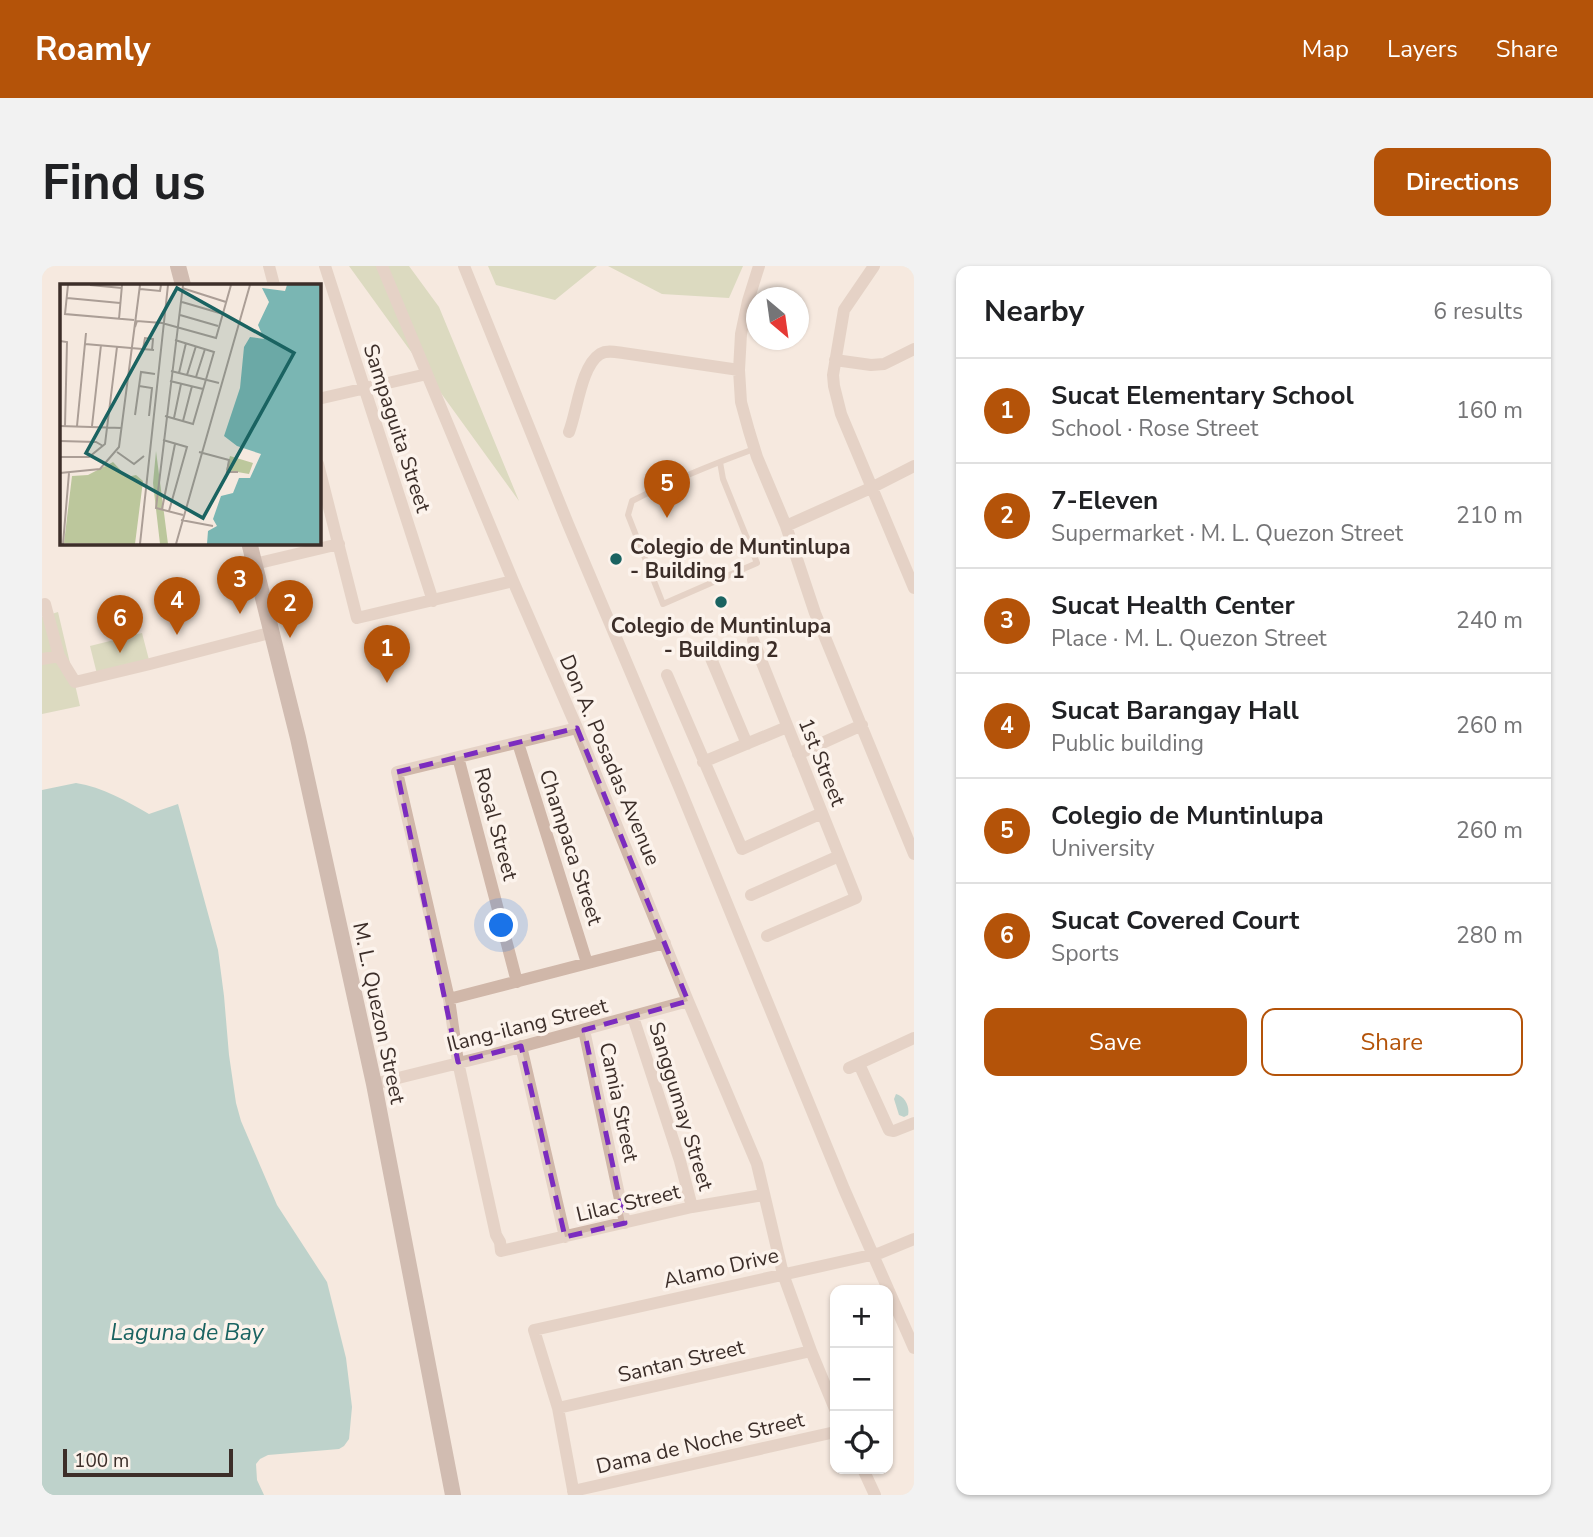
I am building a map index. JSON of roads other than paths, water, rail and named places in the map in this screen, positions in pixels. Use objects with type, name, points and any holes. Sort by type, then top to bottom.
[{"type":"main road","points":[[178,266],[183,284]]},
{"type":"main road","name":"M. L. Quezon Street","points":[[250,544],[298,738],[374,1084],[453,1495]]},
{"type":"street","points":[[270,266],[274,284]]},
{"type":"street","name":"Sampaguita Street","points":[[325,266],[433,601]]},
{"type":"street","name":"Don A. Posadas Avenue","points":[[382,266],[757,1164],[783,1274]]},
{"type":"street","points":[[464,266],[568,524],[872,1255],[914,1348]]},
{"type":"street","points":[[759,266],[741,334],[738,370],[741,402],[754,449],[786,526],[815,613],[914,854]]},
{"type":"street","points":[[874,266],[844,310],[833,375],[834,386],[841,414],[914,588]]},
{"type":"street","points":[[835,360],[884,364],[914,349]]},
{"type":"street","points":[[569,432],[589,368],[603,352],[738,370]]},
{"type":"street","points":[[320,399],[427,374]]},
{"type":"street","points":[[786,526],[914,466]]},
{"type":"street","points":[[320,472],[357,618],[513,581]]},
{"type":"street","points":[[255,564],[339,544]]},
{"type":"street","points":[[42,605],[45,604],[59,656],[75,682],[273,632]]},
{"type":"street","name":"1st Street","points":[[752,640],[856,898],[767,936]]},
{"type":"street","points":[[42,659],[59,656]]},
{"type":"street","points":[[710,656],[747,744]]},
{"type":"street","points":[[667,675],[742,849],[822,813]]},
{"type":"street","points":[[798,754],[862,725]]},
{"type":"street","points":[[703,762],[787,727]]},
{"type":"street","points":[[458,1062],[449,999],[397,772],[577,728]]},
{"type":"street","name":"Champaca Street","points":[[518,743],[587,963]]},
{"type":"street","name":"Rosal Street","points":[[458,757],[517,982]]},
{"type":"street","points":[[751,895],[839,856]]},
{"type":"street","points":[[449,999],[664,943]]},
{"type":"street","name":"Ilang-ilang Street","points":[[374,1084],[688,1001]]},
{"type":"street","name":"Sanggumay Street","points":[[633,1017],[680,1161],[692,1207]]},
{"type":"street","name":"Camia Street","points":[[584,1030],[625,1223]]},
{"type":"street","points":[[914,1040],[854,1066],[889,1130],[894,1131],[914,1123]]},
{"type":"street","points":[[521,1046],[565,1237]]},
{"type":"street","name":"Lilac Street","points":[[458,1062],[501,1251],[692,1207],[764,1195]]},
{"type":"street","name":"Alamo Drive","points":[[558,1408],[534,1330],[872,1255],[914,1239]]},
{"type":"street","points":[[783,1274],[830,1397]]},
{"type":"street","name":"Santan Street","points":[[558,1408],[811,1351]]},
{"type":"street","points":[[558,1408],[573,1493]]},
{"type":"street","name":"Dama de Noche Street","points":[[573,1493],[830,1433]]},
{"type":"street","points":[[865,1474],[875,1495]]},
{"type":"lane","points":[[720,462],[723,479],[757,563],[663,604],[628,515],[632,501],[657,488],[720,462],[754,449]]},
{"type":"water","name":"Laguna de Bay","points":[[76,783],[105,791],[149,814],[178,804],[218,950],[229,1055],[241,1121],[277,1205],[327,1282],[346,1358],[352,1407],[349,1439],[339,1449],[268,1455],[260,1459],[256,1464],[257,1480],[264,1495],[42,1495],[42,790]]},
{"type":"water","points":[[896,1094],[904,1099],[907,1105],[908,1115],[904,1117],[899,1115],[894,1099]]},
{"type":"place","name":"Colegio de Muntinlupa","points":[[667,518]]},
{"type":"place","name":"Colegio de Muntinlupa - Building 1","points":[[616,559]]},
{"type":"place","name":"Colegio de Muntinlupa - Building 2","points":[[721,602]]},
{"type":"place","name":"Sucat Health Center","points":[[240,614]]},
{"type":"place","name":"Sucat Barangay Hall","points":[[177,635]]},
{"type":"place","name":"7-Eleven","points":[[290,638]]},
{"type":"place","name":"Sucat Covered Court","points":[[120,653]]},
{"type":"place","name":"Sucat Elementary School","points":[[387,683]]}]
